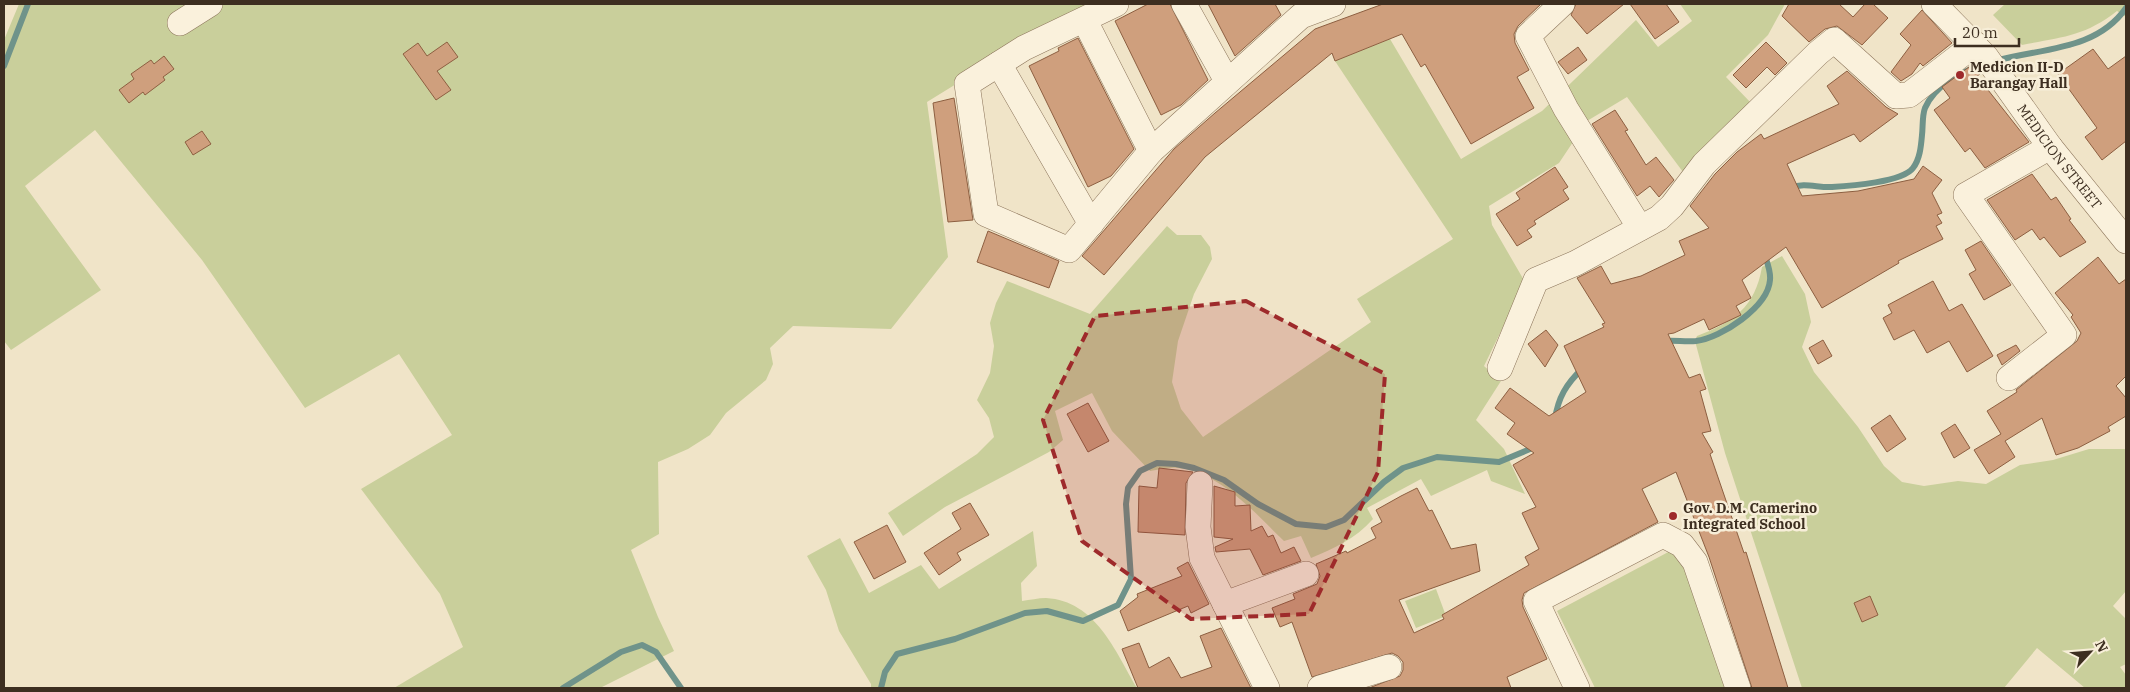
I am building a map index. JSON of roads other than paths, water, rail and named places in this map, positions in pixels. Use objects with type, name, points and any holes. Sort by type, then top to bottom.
[{"type":"street","points":[[180,22],[210,4]]},
{"type":"street","points":[[1116,4],[1085,21],[1024,48],[967,84],[986,214],[1069,250],[1151,151],[1227,81],[1298,10],[1333,4]]},
{"type":"street","points":[[1184,4],[1227,81]]},
{"type":"street","points":[[1562,4],[1528,36],[1566,109],[1640,228]]},
{"type":"street","name":"MEDICION STREET","points":[[1934,4],[1987,59],[2050,148],[2126,241]]},
{"type":"street","points":[[1085,21],[1151,151]]},
{"type":"street","points":[[1500,368],[1536,280],[1576,263],[1658,218],[1672,206],[1704,164],[1818,53],[1834,40],[1896,96],[1909,95],[1987,59]]},
{"type":"street","points":[[999,64],[1090,224]]},
{"type":"street","points":[[2009,378],[2064,335],[1966,196],[2050,148]]},
{"type":"street","points":[[1200,484],[1198,527],[1202,558],[1267,688]]},
{"type":"street","points":[[1577,688],[1536,602],[1663,535],[1682,545],[1695,562],[1738,688]]},
{"type":"street","points":[[1225,604],[1306,574]]},
{"type":"street","points":[[1320,688],[1389,667]]},
{"type":"waterway","points":[[4,66],[28,4]]},
{"type":"waterway","points":[[1995,61],[2066,46],[2083,40],[2099,33],[2114,22],[2126,8]]},
{"type":"waterway","points":[[1791,188],[1801,185],[1832,187],[1863,184],[1888,180],[1907,173],[1913,168],[1919,157],[1923,114],[1935,92],[1950,80],[1985,64]]},
{"type":"waterway","points":[[1664,341],[1696,341],[1706,339],[1742,320],[1761,300],[1767,290],[1770,280],[1764,253]]},
{"type":"waterway","points":[[1555,419],[1558,404],[1564,392],[1583,368]]},
{"type":"waterway","points":[[881,688],[885,672],[897,654],[955,639],[1025,613],[1047,611],[1083,621],[1118,605],[1131,579],[1126,504],[1128,488],[1140,471],[1157,463],[1176,464],[1194,468],[1224,480],[1258,504],[1296,524],[1326,527],[1344,520],[1384,482],[1403,468],[1437,457],[1499,462],[1530,449],[1535,444]]},
{"type":"waterway","points":[[563,688],[621,652],[642,645],[656,652],[681,688]]},
{"type":"place","name":"Medicion II-D Barangay Hall","points":[[1960,75]]},
{"type":"place","name":"Gov. D.M. Camerino Integrated School","points":[[1673,516]]}]
